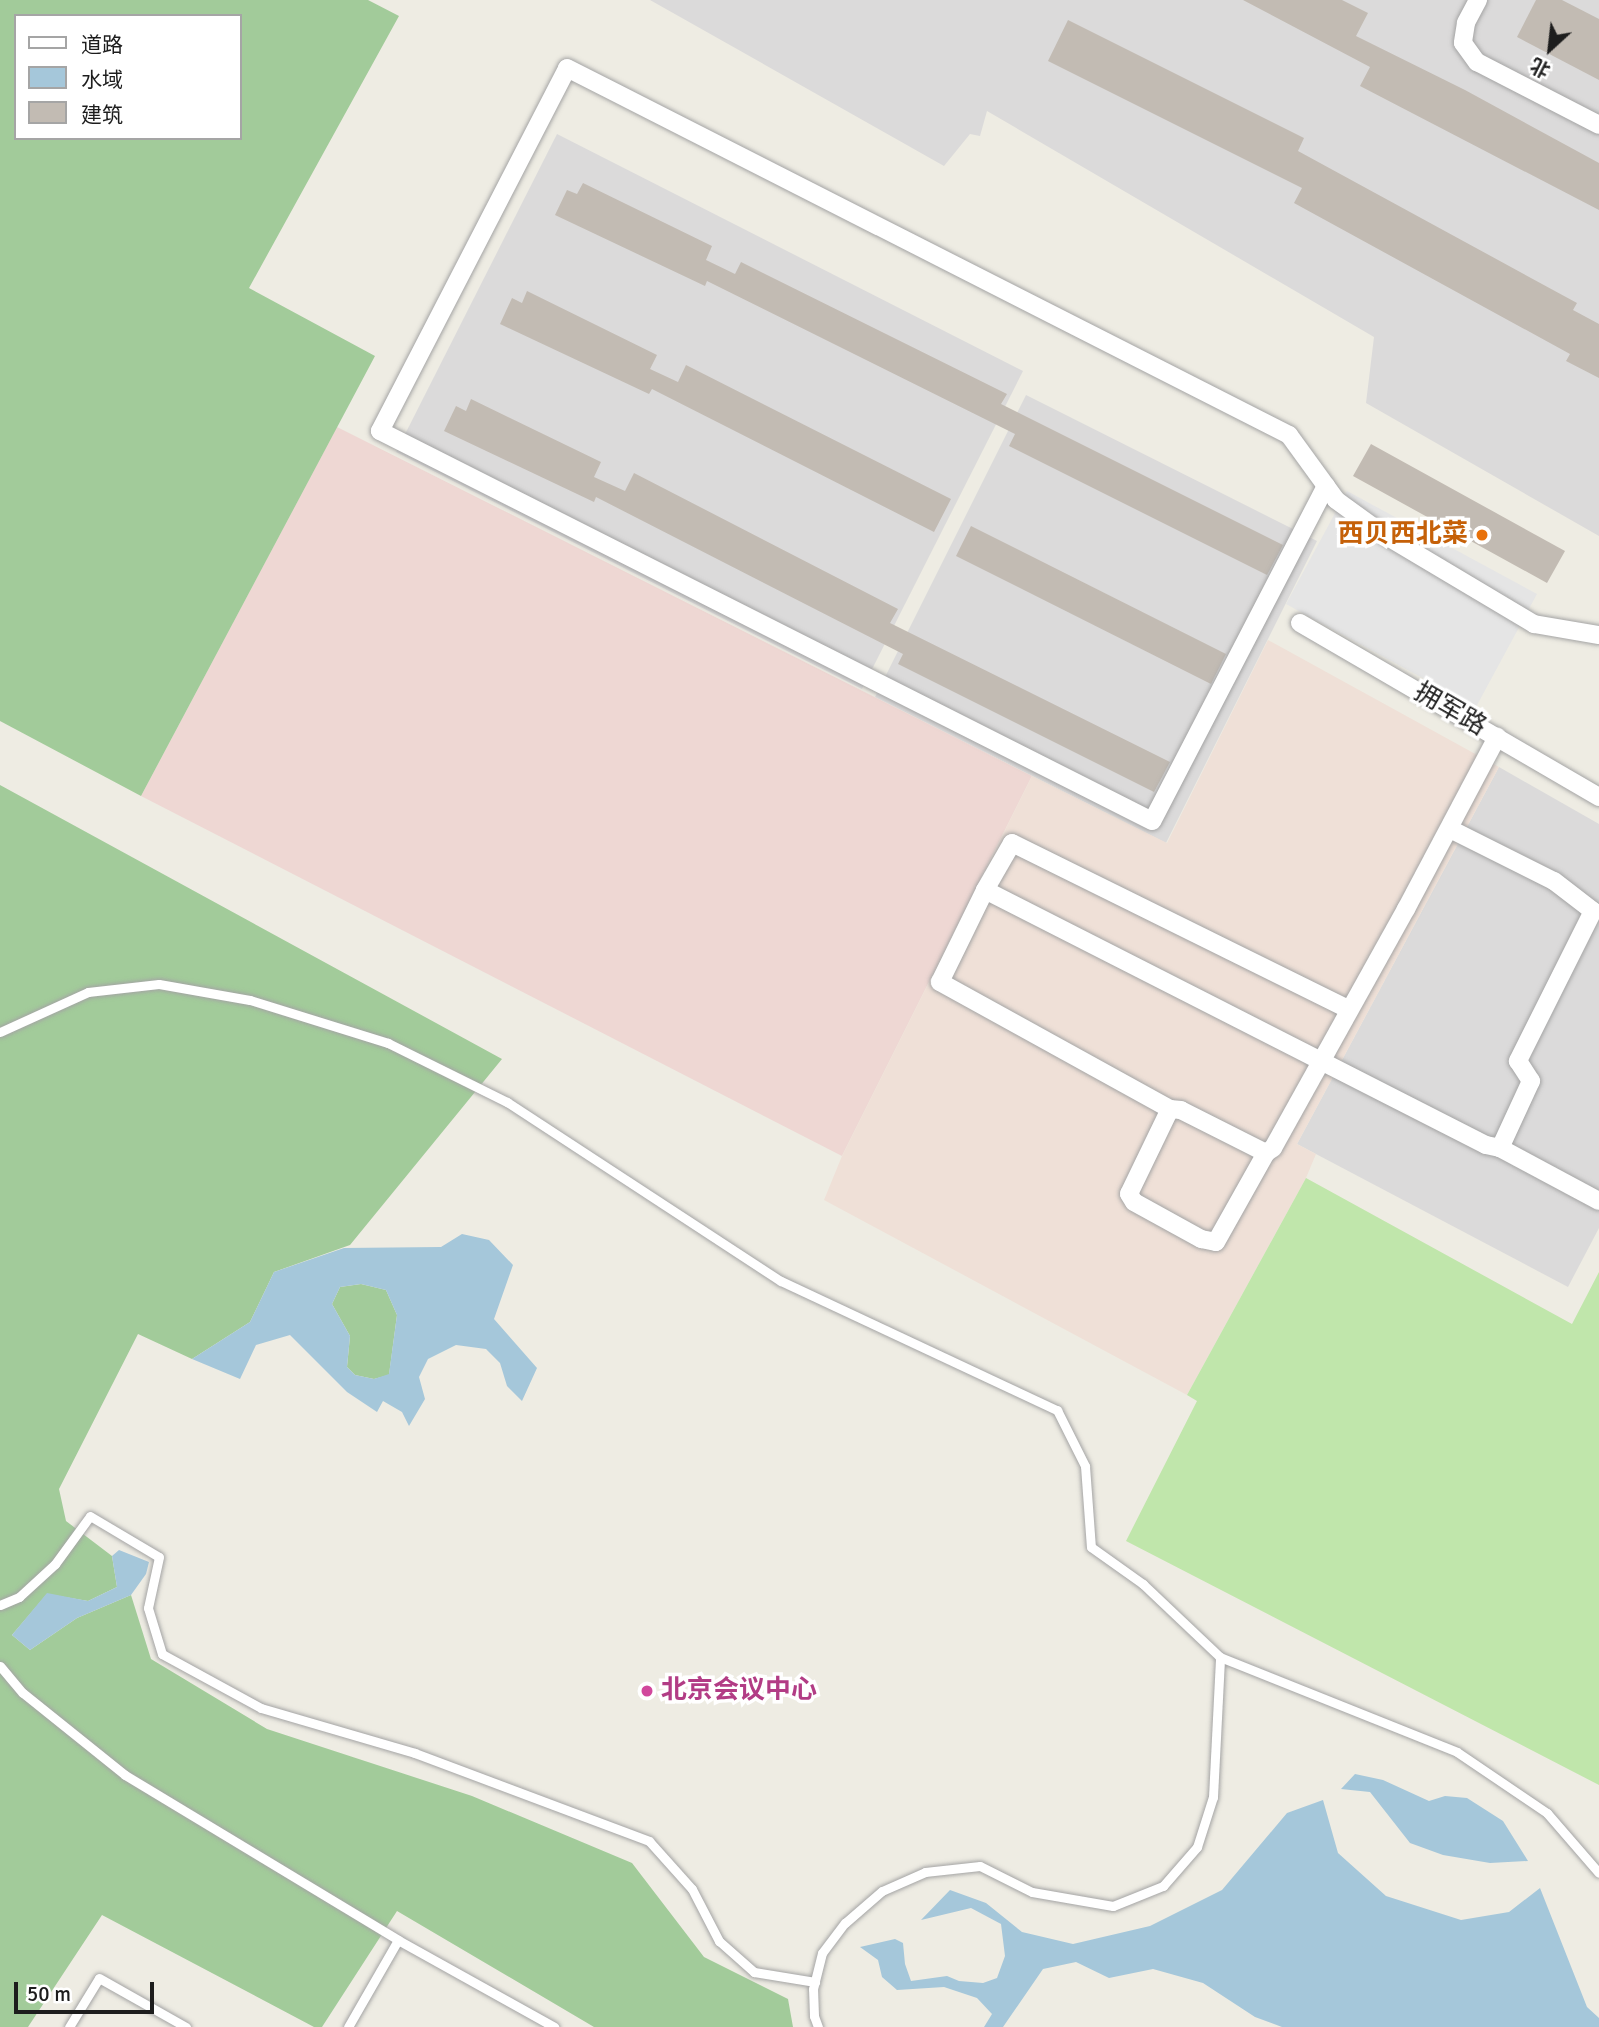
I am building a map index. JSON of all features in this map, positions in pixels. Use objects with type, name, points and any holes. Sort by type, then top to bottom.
[{"type":"street","points":[[1474,1],[1466,23],[1463,43],[1476,62],[1599,125]]},
{"type":"street","points":[[1326,486],[1152,821],[380,431],[567,68],[1289,435],[1326,486],[1336,500],[1383,534],[1534,624],[1599,635]]},
{"type":"street","name":"拥军路","points":[[1300,623],[1599,797]]},
{"type":"street","points":[[1170,1109],[1129,1194],[1134,1202],[1201,1239],[1216,1242],[1322,1061],[1348,1009],[1450,829],[1497,737]]},
{"type":"street","points":[[1450,829],[1554,881],[1593,911],[1518,1061],[1531,1081],[1500,1148]]},
{"type":"street","points":[[1266,1153],[1181,1110],[1170,1109],[940,982],[985,890],[1012,844],[1348,1009]]},
{"type":"street","points":[[985,890],[1486,1145],[1500,1148],[1599,1201]]},
{"type":"lane","points":[[0,1032],[88,992],[159,984],[250,999],[388,1043],[507,1102],[781,1281],[1057,1410],[1085,1466],[1091,1547],[1143,1584],[1220,1657],[1457,1752],[1546,1813],[1599,1873]]},
{"type":"lane","points":[[0,1605],[19,1597],[55,1563],[90,1516],[159,1557],[148,1608],[162,1654],[261,1708],[415,1753],[649,1841],[692,1889],[719,1941],[754,1972],[815,1982]]},
{"type":"lane","points":[[818,2027],[814,2016],[815,1982],[822,1953],[845,1923],[883,1891],[925,1872],[979,1866],[1032,1892],[1113,1906],[1163,1885],[1197,1847],[1213,1797],[1220,1657]]},
{"type":"lane","points":[[0,1666],[23,1693],[125,1774],[398,1940],[554,2027]]},
{"type":"lane","points":[[348,2027],[398,1940]]},
{"type":"lane","points":[[69,2027],[99,1978],[186,2027]]},
{"type":"shaded area","points":[[650,0],[1599,0],[1599,536],[1366,403],[1374,337],[987,111],[980,136],[970,134],[944,166]]},
{"type":"shaded area","points":[[557,134],[1023,371],[862,689],[396,452]]},
{"type":"shaded area","points":[[1026,395],[1317,541],[1166,843],[875,697]]},
{"type":"shaded area","points":[[337,427],[1032,776],[842,1156],[141,796]]},
{"type":"shaded area","points":[[1347,491],[1537,594],[1476,707],[1286,604]]},
{"type":"shaded area","points":[[1268,640],[1499,767],[1297,1144],[1316,1154],[1306,1178],[1187,1395],[824,1200],[842,1156],[1032,776],[1167,843]]},
{"type":"shaded area","points":[[1499,767],[1599,824],[1599,1228],[1568,1287],[1297,1144]]},
{"type":"green space","points":[[0,0],[368,0],[399,16],[249,288],[375,356],[141,796],[0,721]]},
{"type":"green space","points":[[0,785],[502,1059],[350,1245],[274,1272],[250,1322],[192,1359],[138,1334],[59,1489],[66,1521],[112,1556],[117,1587],[88,1601],[47,1594],[12,1635],[30,1650],[77,1618],[131,1595],[151,1659],[267,1729],[472,1796],[632,1863],[704,1957],[788,1999],[793,2027],[594,2027],[397,1911],[322,2027],[314,2027],[102,1915],[28,2027],[0,2027]]},
{"type":"green space","points":[[1306,1178],[1572,1324],[1599,1272],[1599,1785],[1126,1541],[1197,1401],[1187,1395]]},
{"type":"green space","points":[[361,1284],[386,1290],[397,1315],[389,1375],[374,1379],[355,1375],[347,1367],[350,1336],[332,1304],[340,1287]]},
{"type":"water","points":[[462,1234],[489,1240],[513,1265],[494,1319],[537,1368],[522,1401],[507,1386],[500,1363],[486,1349],[456,1345],[428,1359],[419,1377],[425,1399],[409,1426],[402,1412],[383,1401],[377,1412],[347,1392],[290,1335],[256,1345],[240,1379],[192,1359],[250,1322],[274,1272],[344,1248],[441,1247]],"holes":[[[361,1284],[386,1290],[397,1315],[389,1374],[374,1379],[355,1375],[347,1367],[350,1336],[332,1304],[340,1287]]]},
{"type":"water","points":[[119,1550],[149,1562],[146,1574],[131,1595],[77,1618],[30,1650],[12,1635],[47,1593],[88,1601],[117,1587],[112,1556]]},
{"type":"water","points":[[1355,1774],[1383,1780],[1429,1801],[1445,1796],[1467,1798],[1503,1821],[1528,1861],[1490,1863],[1443,1855],[1410,1843],[1370,1792],[1341,1789]]},
{"type":"water","points":[[1323,1800],[1338,1853],[1386,1896],[1461,1920],[1509,1912],[1540,1888],[1587,2007],[1599,2018],[1599,2027],[1282,2027],[1255,2017],[1203,1983],[1153,1969],[1109,1978],[1076,1962],[1043,1969],[1003,2027],[984,2027],[992,2014],[977,1998],[944,1987],[897,1990],[882,1977],[878,1960],[860,1947],[895,1939],[903,1943],[905,1964],[911,1981],[947,1976],[959,1981],[983,1983],[997,1978],[1005,1956],[1001,1924],[971,1908],[921,1920],[950,1890],[986,1903],[1022,1932],[1073,1944],[1150,1926],[1222,1890],[1287,1813]]},
{"type":"building","points":[[1243,0],[1342,0],[1368,13],[1356,36],[1465,90],[1599,163],[1599,210],[1360,86],[1370,67]]},
{"type":"building","points":[[1536,0],[1562,0],[1599,19],[1599,80],[1517,37]]},
{"type":"building","points":[[1068,20],[1304,138],[1298,151],[1577,303],[1573,310],[1599,324],[1599,378],[1566,361],[1570,354],[1294,203],[1302,188],[1048,61]]},
{"type":"building","points":[[583,183],[712,246],[706,260],[735,274],[741,262],[1007,394],[1001,404],[1283,545],[1267,575],[1009,446],[1015,434],[707,281],[705,286],[555,215],[567,190],[577,194]]},
{"type":"building","points":[[527,291],[657,355],[650,369],[678,382],[686,365],[951,499],[934,532],[652,389],[649,394],[500,324],[512,298],[522,303]]},
{"type":"building","points":[[471,399],[601,462],[594,477],[625,491],[634,473],[898,609],[890,623],[1170,762],[1154,792],[898,664],[903,654],[596,497],[594,502],[444,431],[456,406],[466,411]]},
{"type":"building","points":[[1371,444],[1565,551],[1547,583],[1353,476]]},
{"type":"building","points":[[971,526],[1226,654],[1211,684],[956,556]]},
{"type":"place","name":"西贝西北菜","points":[[1482,535]]},
{"type":"place","name":"北京会议中心","points":[[647,1691]]}]
